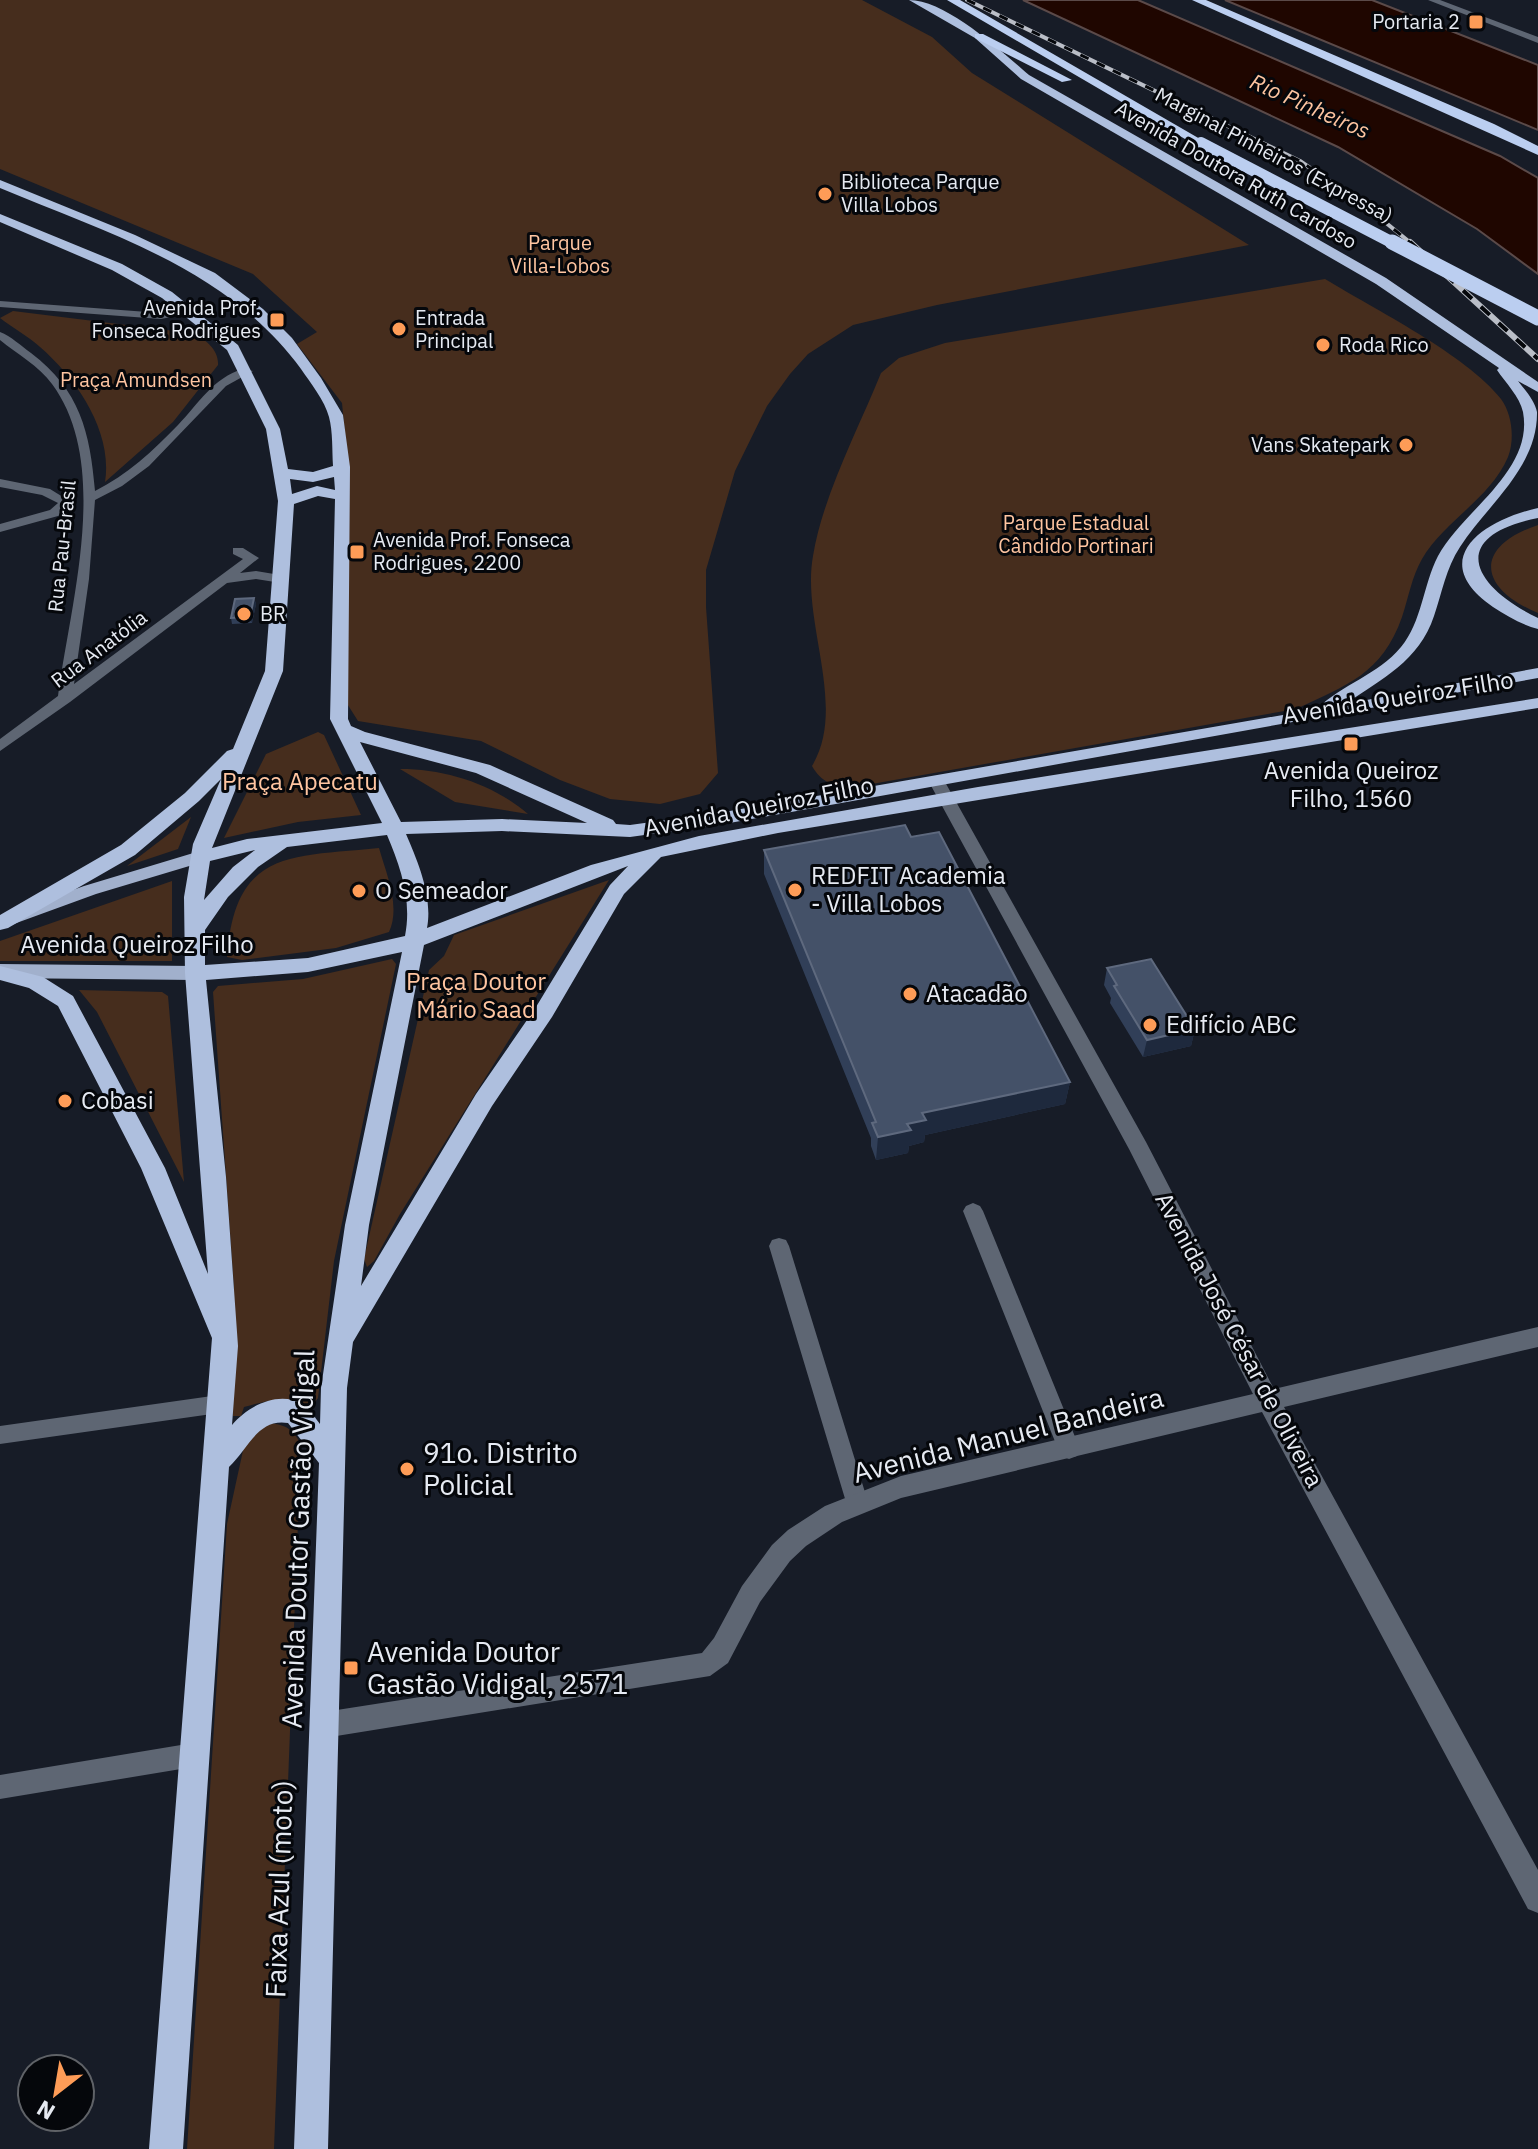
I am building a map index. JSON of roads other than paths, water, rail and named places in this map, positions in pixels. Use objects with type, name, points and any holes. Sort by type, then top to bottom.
[{"type":"highway","name":"Avenida Doutora Ruth Cardoso","points":[[914,0],[979,36],[1025,77],[1381,281],[1538,388]]},
{"type":"highway","name":"Marginal Pinheiros (Expressa)","points":[[952,0],[1201,143],[1538,318]]},
{"type":"highway","points":[[1197,0],[1538,149]]},
{"type":"highway","points":[[979,36],[1136,114],[1164,122]]},
{"type":"highway","points":[[0,184],[86,231],[131,238],[210,276],[258,312],[287,341],[314,378],[336,415],[342,467],[342,651],[338,707],[342,728],[373,740],[431,753],[493,773],[594,819],[630,831]]},
{"type":"highway","points":[[0,218],[84,253],[167,295],[233,348],[273,429],[286,501],[274,671],[200,857],[194,897],[195,973],[216,1193],[225,1346],[166,2149]]},
{"type":"highway","points":[[51,239],[86,231]]},
{"type":"highway","points":[[84,253],[97,241],[131,238]]},
{"type":"highway","points":[[1321,714],[1345,695],[1379,676],[1405,653],[1420,631],[1450,548],[1468,526],[1518,480],[1526,467],[1535,448],[1533,419],[1498,360]]},
{"type":"highway","points":[[282,472],[298,477],[317,477],[342,467]]},
{"type":"highway","points":[[286,501],[317,491],[343,496]]},
{"type":"highway","points":[[1538,513],[1516,517],[1489,531],[1479,541],[1470,564],[1474,578],[1488,593],[1503,606],[1538,624]]},
{"type":"highway","name":"Avenida Queiroz Filho","points":[[195,973],[304,968],[339,962],[416,940],[565,879],[660,851],[942,790],[1538,673]]},
{"type":"highway","name":"Avenida Queiroz Filho","points":[[200,857],[247,845],[394,828],[502,825],[630,831],[942,790],[1538,703]]},
{"type":"highway","points":[[1490,710],[1538,715]]},
{"type":"highway","name":"Avenida Doutor Gastão Vidigal","points":[[311,2149],[324,1725],[327,1452],[357,1225],[420,913],[415,886],[394,828],[342,728]]},
{"type":"highway","points":[[0,923],[128,850],[192,797],[242,745]]},
{"type":"highway","points":[[194,930],[229,879],[249,861],[289,839]]},
{"type":"highway","points":[[340,1342],[484,1100],[544,1012],[617,890],[640,865],[660,851]]},
{"type":"highway","points":[[0,972],[36,982],[66,1001],[153,1168],[225,1346]]},
{"type":"highway","points":[[215,1463],[230,1452],[248,1421],[273,1410],[296,1413],[327,1452]]},
{"type":"main road","name":"Avenida Queiroz Filho","points":[[0,923],[90,890],[200,857]]},
{"type":"main road","name":"Avenida Queiroz Filho","points":[[0,972],[195,973]]},
{"type":"street","points":[[1432,0],[1538,40]]},
{"type":"street","points":[[1462,0],[1538,29]]},
{"type":"street","points":[[0,304],[161,316],[190,312]]},
{"type":"street","name":"Rua Pau-Brasil","points":[[0,335],[57,382],[83,433],[90,498],[65,699]]},
{"type":"street","points":[[90,498],[119,483],[175,434],[229,375],[247,371]]},
{"type":"street","points":[[0,483],[59,496],[65,502],[62,509],[0,528]]},
{"type":"street","name":"Rua Anatólia","points":[[0,746],[252,558],[238,551]]},
{"type":"street","name":"Rua Anatólia","points":[[221,581],[256,575],[281,579]]},
{"type":"street","name":"Avenida José César de Oliveira","points":[[942,790],[1139,1148],[1269,1402],[1538,1899]]},
{"type":"street","name":"Faixa Azul (moto)","points":[[303,2149],[327,1452],[343,1277],[382,1109]]},
{"type":"street","points":[[973,1211],[1069,1449]]},
{"type":"street","points":[[779,1246],[857,1502]]},
{"type":"street","name":"Avenida Manuel Bandeira","points":[[324,1725],[710,1663],[725,1645],[768,1566],[791,1541],[817,1521],[857,1502],[901,1487],[1538,1337]]},
{"type":"street","points":[[0,1435],[219,1404]]},
{"type":"street","points":[[0,1787],[193,1755]]},
{"type":"water","name":"Rio Pinheiros","points":[[1023,0],[1138,0],[1500,156],[1538,178],[1538,274],[1477,229],[1338,147]]},
{"type":"water","points":[[1225,0],[1372,0],[1538,65],[1538,130]]},
{"type":"railway","points":[[967,0],[1300,161],[1364,205],[1412,244]]},
{"type":"railway","points":[[1410,242],[1538,359]]},
{"type":"place","name":"Portaria 2","points":[[1476,22]]},
{"type":"place","name":"Biblioteca Parque Villa Lobos","points":[[825,194]]},
{"type":"place","name":"Avenida Prof. Fonseca Rodrigues","points":[[277,320]]},
{"type":"place","name":"Entrada Principal","points":[[399,329]]},
{"type":"place","name":"Roda Rico","points":[[1323,345]]},
{"type":"place","name":"Vans Skatepark","points":[[1406,445]]},
{"type":"place","name":"Avenida Prof. Fonseca Rodrigues, 2200","points":[[357,552]]},
{"type":"place","name":"BR","points":[[244,614]]},
{"type":"place","name":"Avenida Queiroz Filho, 1560","points":[[1351,744]]},
{"type":"place","name":"REDFIT Academia - Villa Lobos","points":[[795,890]]},
{"type":"place","name":"O Semeador","points":[[359,891]]},
{"type":"place","name":"Atacadão","points":[[910,994]]},
{"type":"place","name":"Edifício ABC","points":[[1150,1025]]},
{"type":"place","name":"Cobasi","points":[[65,1101]]},
{"type":"place","name":"91o. Distrito Policial","points":[[407,1469]]},
{"type":"place","name":"Avenida Doutor Gastão Vidigal, 2571","points":[[351,1668]]},
{"type":"park label","name":"Parque Villa-Lobos","points":[[560,254]]},
{"type":"park label","name":"Praça Amundsen","points":[[136,380]]},
{"type":"park label","name":"Parque Estadual Cândido Portinari","points":[[1076,534]]},
{"type":"park label","name":"Praça Apecatu","points":[[300,782]]},
{"type":"park label","name":"Praça Doutor Mário Saad","points":[[476,996]]}]
